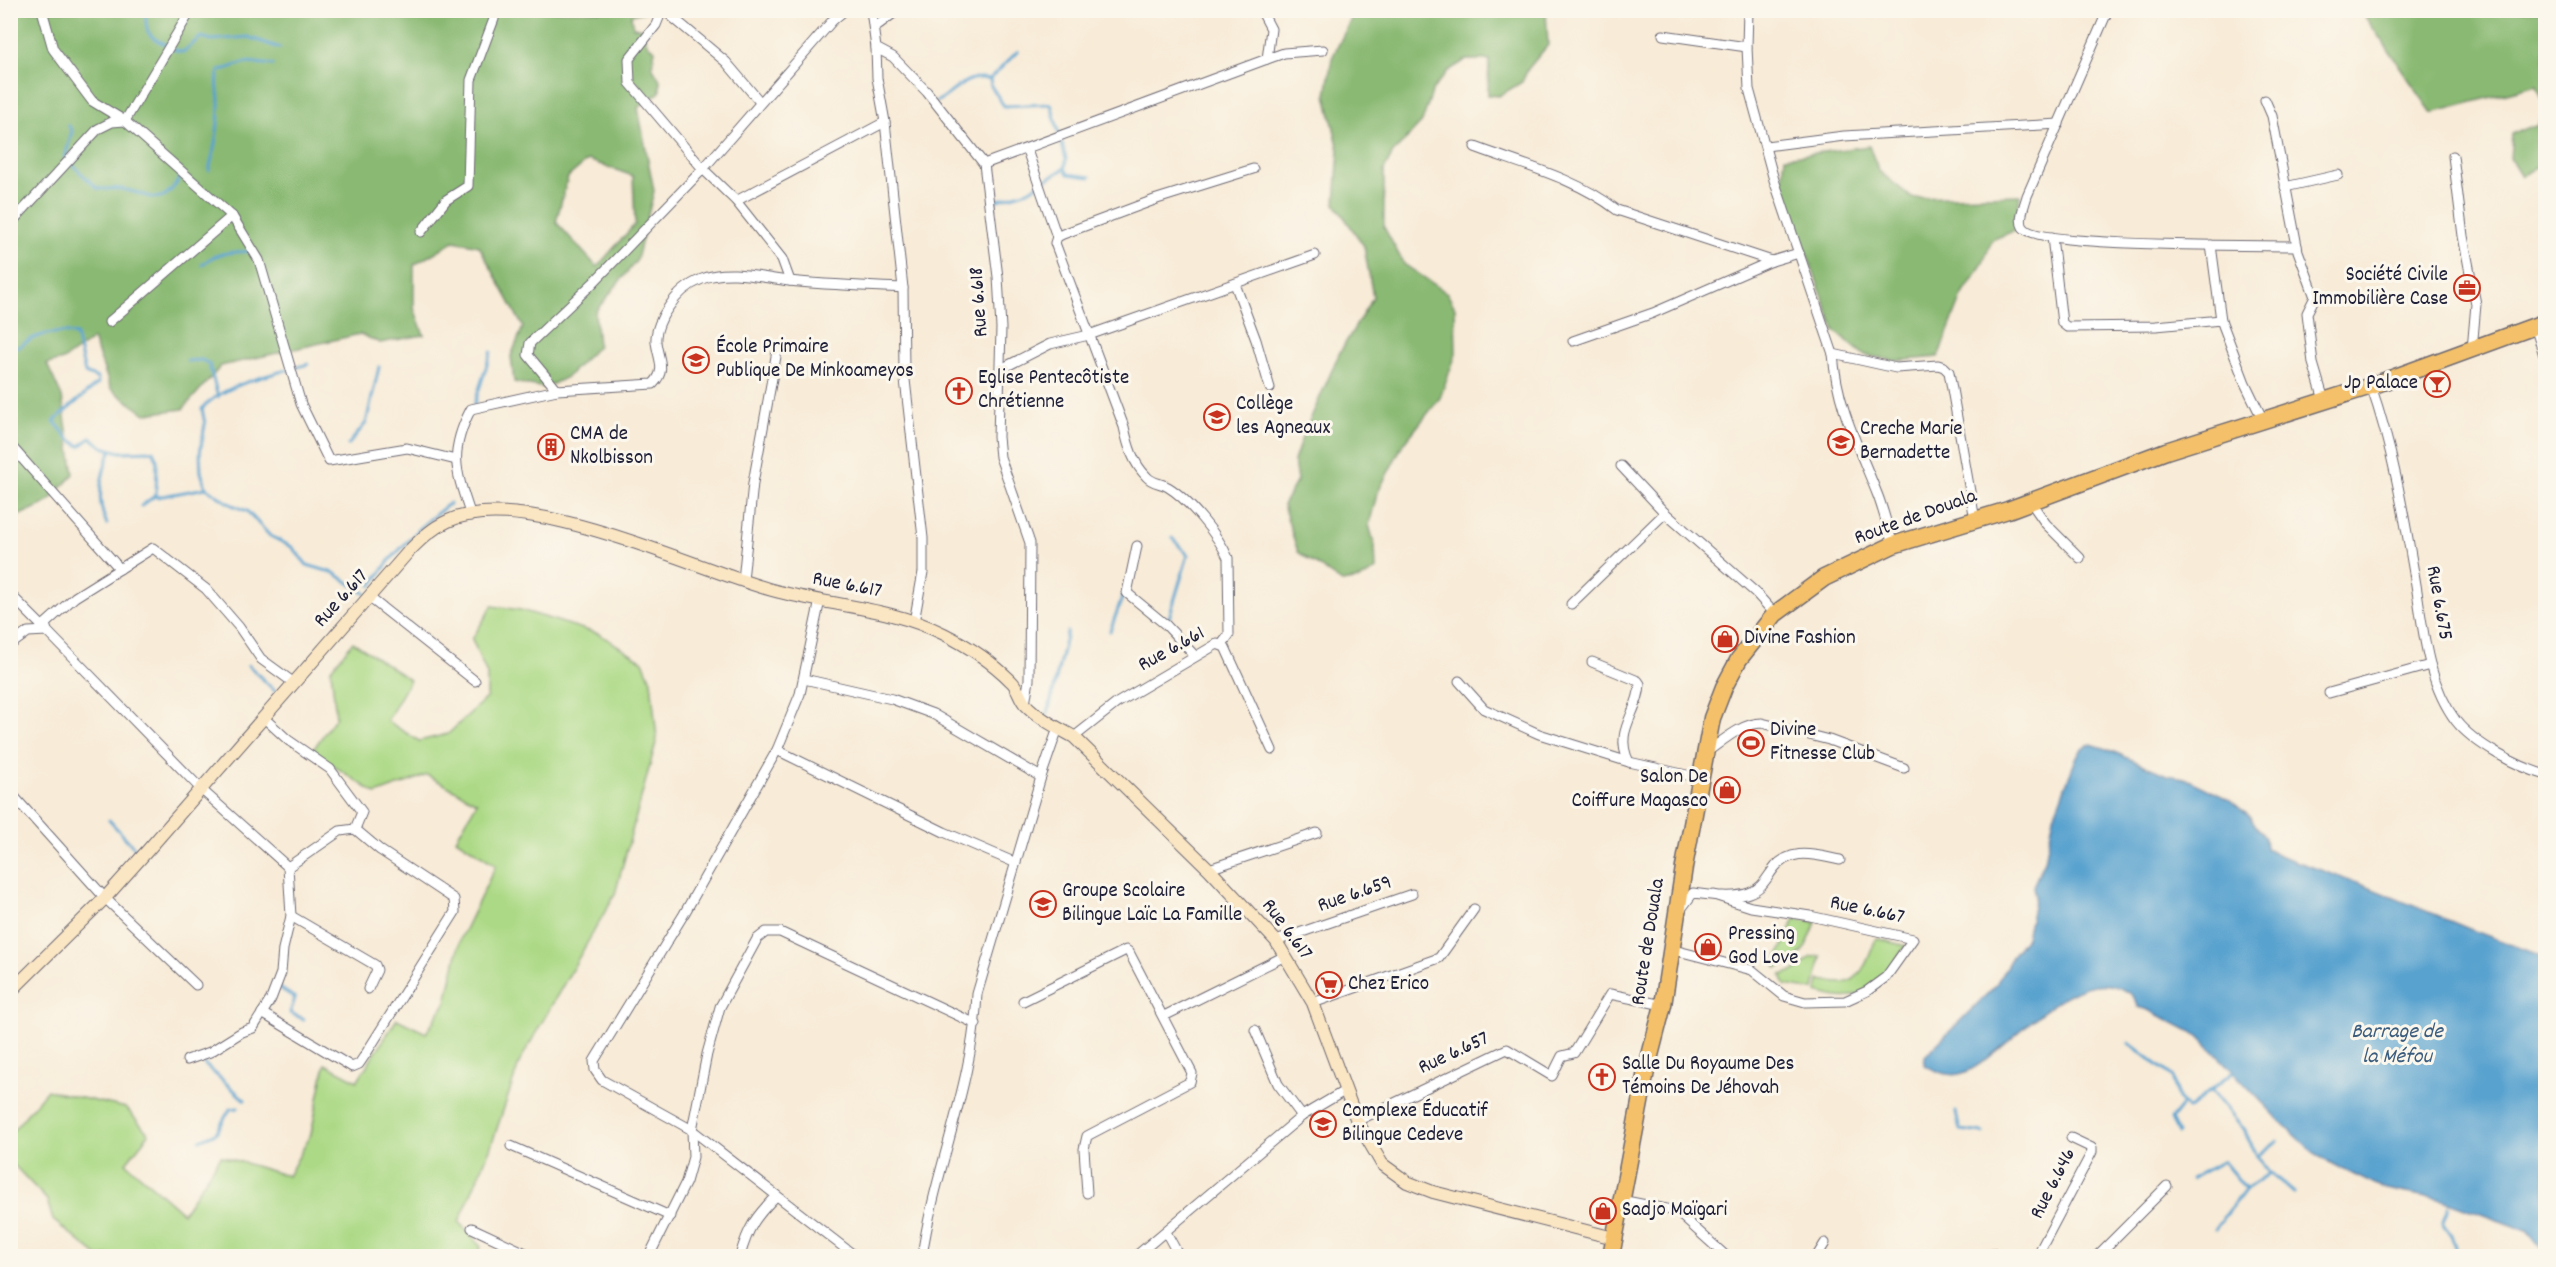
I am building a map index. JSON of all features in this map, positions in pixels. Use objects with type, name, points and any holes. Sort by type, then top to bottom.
[{"type":"highway","name":"Route de Douala","points":[[1611,1257],[1646,1071],[1663,1005],[1670,949],[1700,778],[1713,718],[1724,687],[1739,659],[1775,614],[1824,578],[1893,545],[2030,501],[2155,454],[2370,386],[2540,324]]},
{"type":"street","points":[[42,10],[53,49],[92,100],[125,121],[232,216],[259,260],[301,404],[329,461],[407,448],[456,460]]},
{"type":"street","points":[[125,121],[191,10]]},
{"type":"street","points":[[421,232],[446,200],[468,186],[471,80],[494,19],[495,10]]},
{"type":"street","points":[[760,102],[726,62],[663,10],[656,25],[628,60],[630,83],[703,169],[736,201],[782,259],[790,281]]},
{"type":"street","points":[[557,390],[528,355],[530,342],[593,283],[703,169],[833,20],[845,10]]},
{"type":"street","points":[[871,10],[875,27],[877,78],[885,122],[903,288],[904,371],[923,538],[923,572],[915,622]]},
{"type":"street","points":[[875,27],[898,10]]},
{"type":"street","points":[[1261,10],[1271,29],[1267,59]]},
{"type":"street","points":[[1748,10],[1746,48],[1749,89],[1799,253],[1833,354],[1835,382],[1844,415],[1879,498],[1893,545]]},
{"type":"street","points":[[2108,10],[2028,196],[2021,221],[2027,231],[2052,237],[2099,242],[2297,246]]},
{"type":"street","points":[[1663,35],[1746,48]]},
{"type":"street","points":[[876,48],[893,57],[919,83],[984,164],[1028,150],[1284,53],[1323,50]]},
{"type":"street","points":[[2265,100],[2272,116],[2297,246],[2315,297],[2307,313],[2313,363],[2324,400]]},
{"type":"street","points":[[10,224],[98,129],[112,122],[125,121]]},
{"type":"street","points":[[736,201],[885,122]]},
{"type":"street","points":[[1766,146],[1844,136],[2059,124]]},
{"type":"street","points":[[1475,147],[1577,184],[1599,196],[1617,210],[1773,261]]},
{"type":"street","points":[[1028,150],[1058,237]]},
{"type":"street","points":[[2453,156],[2463,236],[2476,304],[2472,350]]},
{"type":"street","name":"Rue 6.618","points":[[984,164],[998,277],[1001,369],[998,437],[1000,458],[1030,543],[1029,680],[1025,704]]},
{"type":"street","points":[[1222,644],[1229,635],[1228,558],[1223,546],[1181,497],[1166,486],[1148,479],[1129,452],[1124,427],[1054,243],[1058,237],[1168,195],[1253,169]]},
{"type":"street","points":[[2285,187],[2338,175]]},
{"type":"street","points":[[109,322],[232,216]]},
{"type":"street","points":[[2052,237],[2062,323],[2067,327],[2156,326],[2222,320]]},
{"type":"street","points":[[2211,245],[2222,320],[2245,383],[2263,420]]},
{"type":"street","points":[[1573,341],[1653,313],[1773,261],[1799,253]]},
{"type":"street","points":[[1001,369],[1050,344],[1089,335],[1314,255]]},
{"type":"street","points":[[471,516],[457,474],[456,449],[461,427],[471,408],[557,390],[653,384],[662,369],[656,340],[657,332],[666,310],[681,290],[704,278],[729,274],[790,281],[903,288]]},
{"type":"street","points":[[1235,284],[1256,340],[1270,388]]},
{"type":"street","points":[[2540,324],[2546,362]]},
{"type":"street","points":[[743,580],[753,483],[777,351]]},
{"type":"street","points":[[1833,354],[1896,368],[1944,366],[1949,372],[1975,520]]},
{"type":"street","name":"Rue 6.675","points":[[2370,386],[2387,435],[2397,475],[2430,665],[2446,705],[2457,723],[2477,741],[2531,771],[2546,775]]},
{"type":"street","points":[[11,446],[120,569]]},
{"type":"street","points":[[1621,466],[1665,513],[1755,592],[1775,614]]},
{"type":"street","points":[[2030,501],[2046,524],[2080,558]]},
{"type":"street","name":"Rue 6.617","points":[[10,992],[105,898],[409,551],[429,532],[450,520],[471,516],[509,513],[545,516],[600,532],[772,590],[883,612],[915,622],[969,648],[1013,683],[1025,704],[1074,737],[1209,869],[1276,941],[1313,1003],[1357,1121],[1382,1164],[1407,1182],[1433,1192],[1614,1238]]},
{"type":"street","points":[[1571,604],[1665,513]]},
{"type":"street","points":[[1137,546],[1126,593],[1166,624],[1195,656]]},
{"type":"street","points":[[47,631],[45,624],[75,597],[153,548],[206,589],[239,627],[261,659],[294,683]]},
{"type":"street","points":[[10,594],[202,790],[288,867],[291,916],[283,949],[281,973],[271,999],[253,1028],[242,1032],[210,1053],[187,1060]]},
{"type":"street","points":[[370,598],[475,681]]},
{"type":"street","points":[[820,600],[804,679],[777,750],[684,914],[594,1061],[595,1070],[602,1080],[692,1130],[855,1257]]},
{"type":"street","points":[[10,645],[28,632],[47,631]]},
{"type":"street","name":"Rue 6.661","points":[[1074,737],[1117,703],[1195,656],[1217,644],[1222,644],[1272,750]]},
{"type":"street","points":[[1592,662],[1638,681],[1640,684],[1623,744],[1629,762]]},
{"type":"street","points":[[2329,693],[2430,665]]},
{"type":"street","points":[[804,679],[892,699],[933,714],[1041,777]]},
{"type":"street","points":[[1459,681],[1484,709],[1539,734],[1629,762],[1700,778]]},
{"type":"street","points":[[263,717],[288,740],[330,769],[362,812],[355,829]]},
{"type":"street","points":[[1705,753],[1744,727],[1753,723],[1762,723],[1828,740],[1904,768]]},
{"type":"street","points":[[922,1257],[928,1218],[976,1024],[977,994],[1041,777],[1058,728]]},
{"type":"street","points":[[777,750],[944,832],[1016,863]]},
{"type":"street","points":[[10,792],[105,898],[196,986]]},
{"type":"street","points":[[262,1013],[352,1068],[359,1064],[373,1043],[455,912],[454,899],[380,850],[355,829],[340,831],[288,867]]},
{"type":"street","points":[[1209,869],[1317,833]]},
{"type":"street","points":[[1677,914],[1693,893],[1747,894],[1762,886],[1774,868],[1804,852],[1840,860]]},
{"type":"street","name":"Rue 6.659","points":[[1276,941],[1412,894]]},
{"type":"street","name":"Rue 6.667","points":[[1670,949],[1752,970],[1784,996],[1804,1002],[1845,1001],[1867,991],[1886,977],[1913,939],[1810,916],[1751,907],[1714,895]]},
{"type":"street","points":[[1313,1003],[1439,958],[1474,909]]},
{"type":"street","points":[[291,916],[375,965],[377,970],[368,988]]},
{"type":"street","points":[[649,1257],[686,1182],[693,1157],[692,1130],[707,1054],[720,1007],[757,939],[766,932],[780,932],[976,1024]]},
{"type":"street","points":[[1023,1000],[1126,950],[1130,952],[1192,1073],[1190,1082],[1087,1137],[1084,1149],[1087,1193]]},
{"type":"street","points":[[1164,1016],[1285,956]]},
{"type":"street","name":"Rue 6.657","points":[[1357,1121],[1508,1049],[1552,1076],[1562,1056],[1574,1053],[1610,994],[1663,1005]]},
{"type":"street","points":[[1255,1030],[1278,1084],[1302,1116]]},
{"type":"street","points":[[1136,1257],[1302,1116],[1346,1090]]},
{"type":"street","name":"Rue 6.646","points":[[2037,1257],[2092,1152],[2092,1148],[2071,1138]]},
{"type":"street","points":[[511,1146],[670,1216]]},
{"type":"street","points":[[2097,1257],[2167,1186]]},
{"type":"street","points":[[740,1257],[756,1216],[776,1196]]},
{"type":"street","points":[[1621,1200],[1676,1211],[1726,1257]]},
{"type":"street","points":[[471,1228],[532,1257]]},
{"type":"street","points":[[1166,1232],[1179,1257]]},
{"type":"street","points":[[1817,1257],[1825,1243]]},
{"type":"street","points":[[1965,1257],[1996,1254],[2007,1257]]},
{"type":"green space","points":[[11,11],[647,11],[631,15],[633,27],[641,28],[648,45],[655,50],[652,66],[660,80],[660,92],[638,108],[654,191],[637,260],[595,312],[598,346],[567,377],[545,388],[514,382],[511,356],[523,327],[479,246],[454,241],[414,265],[414,308],[424,335],[380,343],[360,334],[221,366],[183,409],[145,414],[111,389],[93,339],[63,360],[47,364],[62,397],[74,474],[47,503],[11,519]],"holes":[[[588,160],[633,176],[635,224],[597,267],[556,222],[568,177]]]},
{"type":"green space","points":[[1355,11],[1546,11],[1548,45],[1528,69],[1522,82],[1499,96],[1488,95],[1489,60],[1466,60],[1448,71],[1433,89],[1422,122],[1393,153],[1384,170],[1384,227],[1404,264],[1447,293],[1455,308],[1456,354],[1440,398],[1402,446],[1377,494],[1369,525],[1375,546],[1376,569],[1361,579],[1342,582],[1298,552],[1283,505],[1297,481],[1294,461],[1301,440],[1340,352],[1373,297],[1364,246],[1335,204],[1339,150],[1326,95],[1332,58]]},
{"type":"green space","points":[[2361,11],[2545,11],[2545,106],[2537,85],[2432,113]]},
{"type":"green space","points":[[2545,111],[2545,164],[2521,176],[2510,158],[2512,134],[2538,124]]},
{"type":"green space","points":[[1869,146],[1879,171],[1912,198],[2020,195],[2016,230],[1992,240],[1983,263],[1962,296],[1938,357],[1896,361],[1864,355],[1835,331],[1782,185],[1785,157]]},
{"type":"green space","points":[[492,606],[521,610],[599,634],[643,661],[651,681],[657,739],[615,894],[520,1061],[490,1149],[459,1222],[481,1247],[476,1256],[98,1256],[53,1220],[47,1200],[11,1162],[11,1133],[47,1090],[126,1108],[149,1134],[126,1163],[183,1213],[221,1156],[288,1176],[311,1134],[325,1064],[357,1081],[397,1019],[426,1033],[446,1002],[460,940],[496,865],[456,839],[477,802],[427,775],[376,794],[312,751],[336,717],[331,669],[353,642],[410,680],[387,721],[419,741],[448,734],[487,697],[487,675],[472,639]]},
{"type":"green space","points":[[1795,919],[1816,922],[1803,951],[1793,961],[1777,968],[1775,964]]},
{"type":"green space","points":[[1876,938],[1906,946],[1875,983],[1850,997],[1817,992],[1819,980],[1843,983],[1856,977],[1865,966]]},
{"type":"green space","points":[[1821,956],[1814,990],[1785,985],[1781,975],[1795,971],[1812,957]]},
{"type":"water","name":"Barrage de la Méfou","points":[[2091,744],[2167,775],[2185,778],[2230,800],[2249,816],[2265,838],[2266,848],[2281,856],[2363,885],[2545,957],[2545,1253],[2527,1231],[2443,1200],[2381,1188],[2320,1158],[2281,1122],[2199,1036],[2149,1010],[2138,1007],[2133,997],[2124,990],[2103,984],[2082,988],[2061,999],[1980,1064],[1963,1073],[1948,1074],[1924,1065],[1925,1056],[1995,986],[2014,953],[2026,938],[2035,897],[2033,886],[2045,860],[2054,816],[2077,756],[2082,749]]},
{"type":"waterway","points":[[145,10],[149,33],[156,39],[183,52],[201,37],[212,40],[248,37],[280,48]]},
{"type":"waterway","points":[[990,79],[1018,51]]},
{"type":"waterway","points":[[209,170],[218,120],[219,71],[247,62],[273,65]]},
{"type":"waterway","points":[[990,79],[991,86],[1004,106],[1051,104],[1068,174],[1090,177]]},
{"type":"waterway","points":[[936,102],[967,81],[990,79]]},
{"type":"waterway","points":[[68,125],[72,131],[65,158],[97,188],[121,189],[154,198],[167,194],[181,176]]},
{"type":"waterway","points":[[991,202],[1028,191],[1065,168]]},
{"type":"waterway","points":[[202,265],[218,255],[251,251]]},
{"type":"waterway","points":[[10,346],[19,347],[31,339],[46,334],[76,335],[85,373],[97,378],[98,383],[54,421],[69,439],[80,446],[91,438],[103,447],[120,452],[153,451],[157,460],[156,495]]},
{"type":"waterway","points":[[474,405],[491,352]]},
{"type":"waterway","points":[[187,361],[202,360],[209,364],[218,397]]},
{"type":"waterway","points":[[308,364],[236,386],[211,400],[202,409],[205,424],[200,453],[201,472],[206,488],[230,504],[247,511],[270,536],[292,547],[307,565],[334,573],[366,594]]},
{"type":"waterway","points":[[348,445],[366,423],[379,367]]},
{"type":"waterway","points":[[107,524],[100,496],[104,468],[111,450]]},
{"type":"waterway","points":[[156,495],[157,497],[206,488]]},
{"type":"waterway","points":[[141,506],[156,495]]},
{"type":"waterway","points":[[371,586],[389,561],[424,524],[450,503]]},
{"type":"waterway","points":[[1168,621],[1188,555],[1172,538]]},
{"type":"waterway","points":[[1110,631],[1123,595]]},
{"type":"waterway","points":[[1048,713],[1067,632]]},
{"type":"waterway","points":[[248,665],[279,695]]},
{"type":"waterway","points":[[109,820],[140,854]]},
{"type":"waterway","points":[[278,987],[295,998],[290,1013],[304,1019]]},
{"type":"waterway","points":[[2129,1043],[2172,1076],[2178,1099],[2188,1109],[2232,1073]]},
{"type":"waterway","points":[[204,1064],[245,1100]]},
{"type":"waterway","points":[[2211,1090],[2245,1130],[2264,1167],[2294,1193]]},
{"type":"waterway","points":[[2178,1134],[2171,1119],[2183,1104]]},
{"type":"waterway","points":[[200,1140],[216,1133],[230,1109],[238,1108]]},
{"type":"waterway","points":[[1956,1112],[1960,1130],[1983,1133]]},
{"type":"waterway","points":[[2257,1156],[2277,1141]]},
{"type":"waterway","points":[[2191,1179],[2223,1161],[2246,1189]]},
{"type":"waterway","points":[[2215,1229],[2246,1189],[2270,1173]]},
{"type":"waterway","points":[[2449,1207],[2443,1224],[2451,1235],[2455,1247]]},
{"type":"place","name":"Société Civile Immobilière Case","points":[[2467,288]]},
{"type":"place","name":"École Primaire Publique De Minkoameyos","points":[[696,360]]},
{"type":"place","name":"Jp Palace","points":[[2437,384]]},
{"type":"place","name":"Eglise Pentecôtiste Chrétienne","points":[[959,391]]},
{"type":"place","name":"Collège les Agneaux","points":[[1217,417]]},
{"type":"place","name":"Creche Marie Bernadette","points":[[1841,442]]},
{"type":"place","name":"CMA de Nkolbisson","points":[[551,447]]},
{"type":"place","name":"Divine Fashion","points":[[1725,639]]},
{"type":"place","name":"Divine Fitnesse Club","points":[[1751,743]]},
{"type":"place","name":"Salon De Coiffure Magasco","points":[[1727,790]]},
{"type":"place","name":"Groupe Scolaire Bilingue Laïc La Famille","points":[[1043,904]]},
{"type":"place","name":"Pressing God Love","points":[[1708,947]]},
{"type":"place","name":"Chez Erico","points":[[1329,985]]},
{"type":"place","name":"Salle Du Royaume Des Témoins De Jéhovah","points":[[1602,1077]]},
{"type":"place","name":"Complexe Éducatif Bilingue Cedeve","points":[[1323,1124]]},
{"type":"place","name":"Sadjo Maïgari","points":[[1603,1211]]}]
